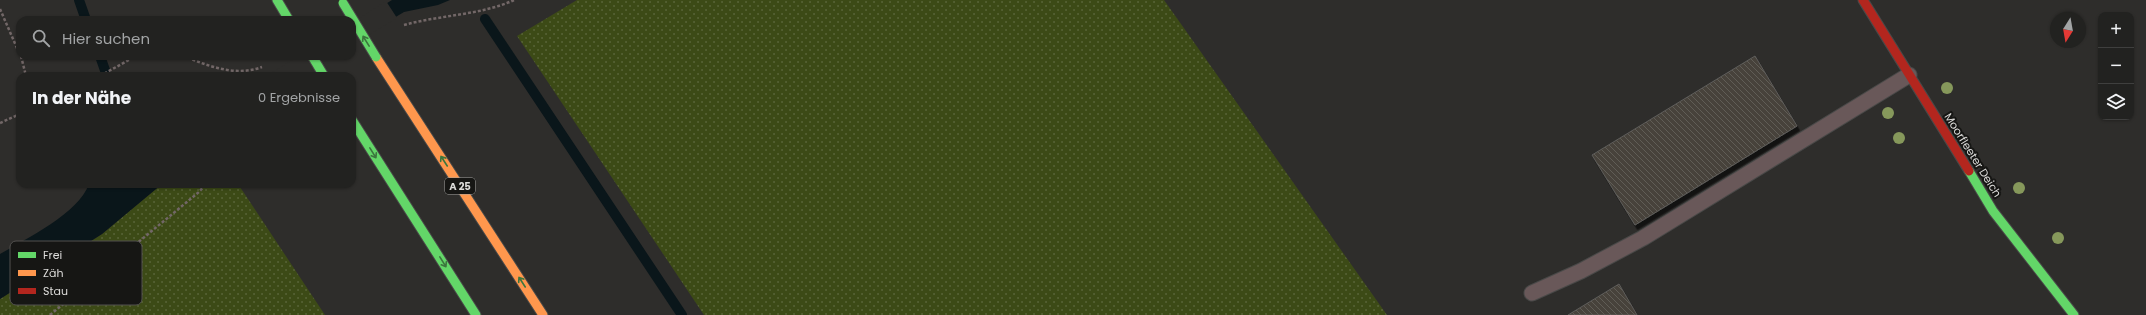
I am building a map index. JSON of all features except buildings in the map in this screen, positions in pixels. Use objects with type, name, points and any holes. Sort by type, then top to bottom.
[{"type":"main road","points":[[277,0],[287,16]]},
{"type":"main road","name":"Moorfleeter Deich","points":[[1863,0],[1993,211],[2074,315]]},
{"type":"main road","name":"A 25","points":[[342,2],[351,16]]},
{"type":"main road","name":"A 25","points":[[356,25],[543,315]]},
{"type":"main road","points":[[314,60],[322,72]]},
{"type":"main road","points":[[356,126],[476,315]]},
{"type":"lane","points":[[1532,293],[1581,271],[1643,238],[1909,75]]},
{"type":"path","points":[[404,25],[425,19],[502,6],[514,0]]},
{"type":"path","points":[[0,9],[16,46]]},
{"type":"path","points":[[21,60],[25,72]]},
{"type":"path","points":[[107,72],[129,60]]},
{"type":"path","points":[[195,60],[227,71],[252,71],[262,67]]},
{"type":"path","points":[[0,123],[16,116]]},
{"type":"path","points":[[140,241],[202,188]]},
{"type":"path","points":[[50,315],[62,305]]},
{"type":"green space","points":[[577,0],[1164,0],[1387,315],[704,315],[517,36]]},
{"type":"green space","points":[[157,188],[241,188],[325,315],[0,315],[0,299],[10,293],[10,305],[142,305],[142,241],[91,241],[102,234]]},
{"type":"shaded area","points":[[392,0],[450,0],[438,5],[404,12],[356,41],[356,22]]},
{"type":"shaded area","points":[[87,188],[157,188],[102,234],[91,241],[23,241],[63,215],[83,195]]},
{"type":"shaded area","points":[[10,248],[10,293],[0,299],[0,254]]},
{"type":"pier","points":[[386,1],[397,18],[356,43],[356,20]]},
{"type":"pier","points":[[292,60],[328,60],[309,72],[273,72]]},
{"type":"waterway","points":[[79,0],[85,16]]},
{"type":"waterway","points":[[485,19],[682,315]]},
{"type":"waterway","points":[[101,60],[106,72]]},
{"type":"traffic: fast","points":[[277,0],[287,16]]},
{"type":"traffic: fast","points":[[343,3],[351,16]]},
{"type":"traffic: fast","points":[[356,24],[376,57]]},
{"type":"traffic: fast","points":[[314,60],[322,72]]},
{"type":"traffic: fast","points":[[356,126],[476,315]]},
{"type":"traffic: fast","points":[[1969,171],[1993,211],[2074,315]]},
{"type":"traffic: slow","points":[[376,57],[543,315]]},
{"type":"traffic: jam","points":[[1863,0],[1969,171]]}]
